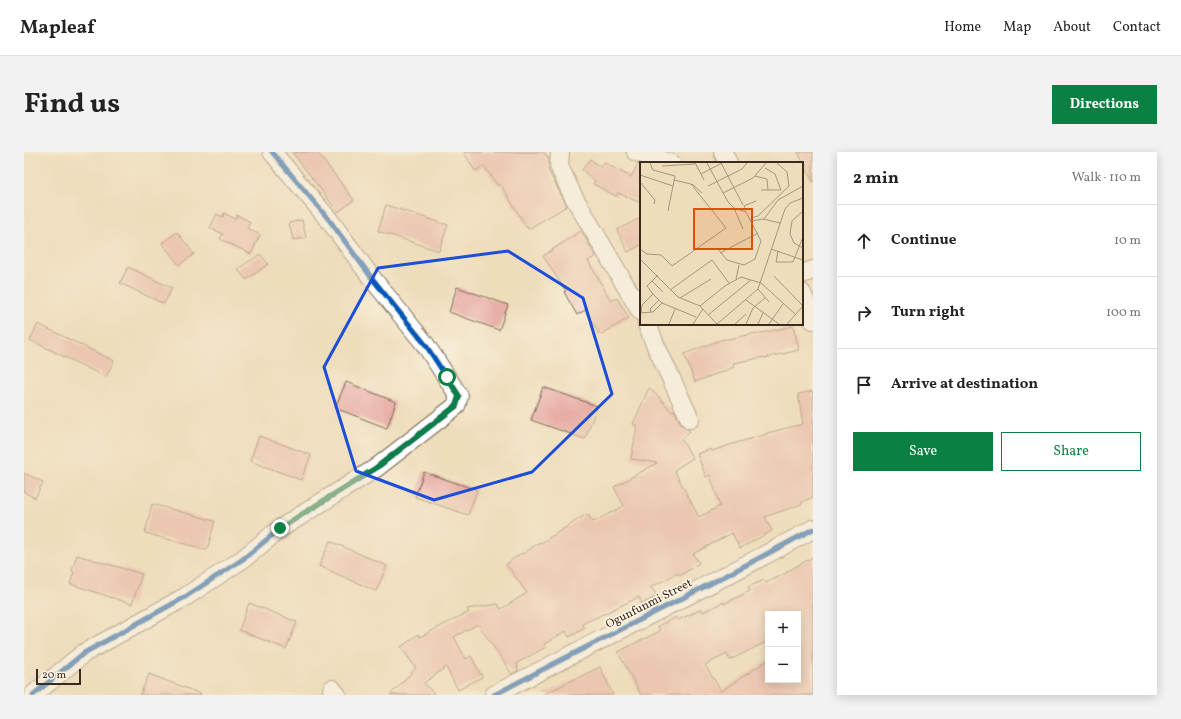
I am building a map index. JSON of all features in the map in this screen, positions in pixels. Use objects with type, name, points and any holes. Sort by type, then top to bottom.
[{"type":"street","points":[[33,695],[84,653],[185,597],[244,559],[280,528],[376,468],[456,406],[459,396],[425,344],[371,277],[330,221],[272,152]]},
{"type":"street","points":[[560,152],[559,166],[572,194],[640,310]]},
{"type":"street","points":[[636,152],[667,162]]},
{"type":"street","points":[[723,152],[728,162]]},
{"type":"street","points":[[803,274],[813,270]]},
{"type":"street","points":[[647,325],[690,419]]},
{"type":"street","name":"Ogunfunmi Street","points":[[494,695],[578,650],[672,604],[813,529]]},
{"type":"highlighted area","points":[[508,251],[583,298],[612,394],[532,472],[434,500],[356,471],[324,367],[378,268]]},
{"type":"building","points":[[292,152],[317,152],[354,200],[338,212]]},
{"type":"building","points":[[464,152],[544,152],[549,159],[548,170],[567,206],[528,229],[500,184],[498,186],[484,166],[475,171]]},
{"type":"building","points":[[798,152],[813,152],[813,182]]},
{"type":"building","points":[[590,159],[601,168],[604,163],[631,177],[638,164],[640,165],[640,203],[618,193],[616,196],[593,184],[595,181],[582,170]]},
{"type":"building","points":[[386,205],[448,225],[439,251],[378,231]]},
{"type":"building","points":[[224,213],[235,219],[237,215],[250,222],[247,228],[260,235],[251,254],[220,239],[223,234],[210,228],[217,214],[223,217]]},
{"type":"building","points":[[640,218],[640,246],[628,252],[617,230]]},
{"type":"building","points":[[302,220],[306,238],[293,240],[289,223]]},
{"type":"building","points":[[581,231],[596,256],[588,261],[611,301],[617,298],[629,318],[600,335],[585,310],[577,315],[564,292],[566,291],[543,256]]},
{"type":"building","points":[[177,232],[194,254],[179,265],[162,243]]},
{"type":"building","points":[[260,254],[268,264],[246,280],[238,269]]},
{"type":"building","points":[[128,267],[172,288],[164,304],[120,283]]},
{"type":"building","points":[[457,287],[508,305],[499,330],[449,312]]},
{"type":"building","points":[[38,324],[114,361],[106,377],[30,340]]},
{"type":"building","points":[[793,326],[799,350],[765,358],[733,363],[734,367],[695,382],[684,354],[723,339],[757,334]]},
{"type":"building","points":[[346,382],[396,402],[387,428],[335,408]]},
{"type":"building","points":[[543,387],[597,406],[585,439],[531,420]]},
{"type":"building","points":[[649,388],[672,412],[674,410],[681,424],[690,431],[681,439],[693,458],[674,470],[699,517],[720,506],[710,475],[706,477],[697,454],[803,424],[798,394],[813,391],[813,497],[802,502],[802,504],[765,517],[772,531],[740,548],[732,533],[693,554],[699,563],[680,576],[678,573],[651,587],[657,596],[642,604],[639,597],[582,624],[585,628],[569,637],[566,631],[544,644],[546,647],[517,663],[518,671],[512,674],[478,624],[454,637],[466,659],[471,656],[482,677],[458,690],[446,667],[424,683],[435,695],[390,695],[416,668],[401,647],[418,634],[420,637],[469,612],[467,609],[498,604],[501,609],[527,593],[506,564],[587,514],[593,522],[624,506],[614,487],[657,463],[631,459],[637,426],[633,424]]},
{"type":"building","points":[[259,436],[311,455],[301,480],[250,461]]},
{"type":"building","points":[[424,472],[477,490],[468,515],[415,497]]},
{"type":"building","points":[[24,473],[43,482],[35,498],[24,492]]},
{"type":"building","points":[[152,504],[215,521],[207,550],[145,533]]},
{"type":"building","points":[[330,541],[387,566],[376,591],[319,566]]},
{"type":"building","points":[[77,555],[142,574],[132,604],[70,584]]},
{"type":"building","points":[[813,557],[813,695],[641,695],[618,652],[660,631],[658,626],[677,617],[678,620],[702,609],[703,612],[724,602],[724,604],[750,591],[748,587],[764,580],[766,583],[787,573],[786,572]]},
{"type":"building","points":[[249,603],[297,622],[286,649],[239,630]]},
{"type":"building","points":[[600,667],[613,695],[542,695]]},
{"type":"building","points":[[149,674],[201,694],[201,695],[140,695]]},
{"type":"cycle path","points":[[33,695],[84,653],[185,597],[243,559],[281,528],[376,468],[456,406],[459,396],[425,344],[371,277],[330,221],[272,152]]},
{"type":"cycle path","points":[[494,695],[734,572],[813,529]]},
{"type":"route","points":[[280,528],[376,468],[425,432],[456,406],[459,396],[447,377]]}]
